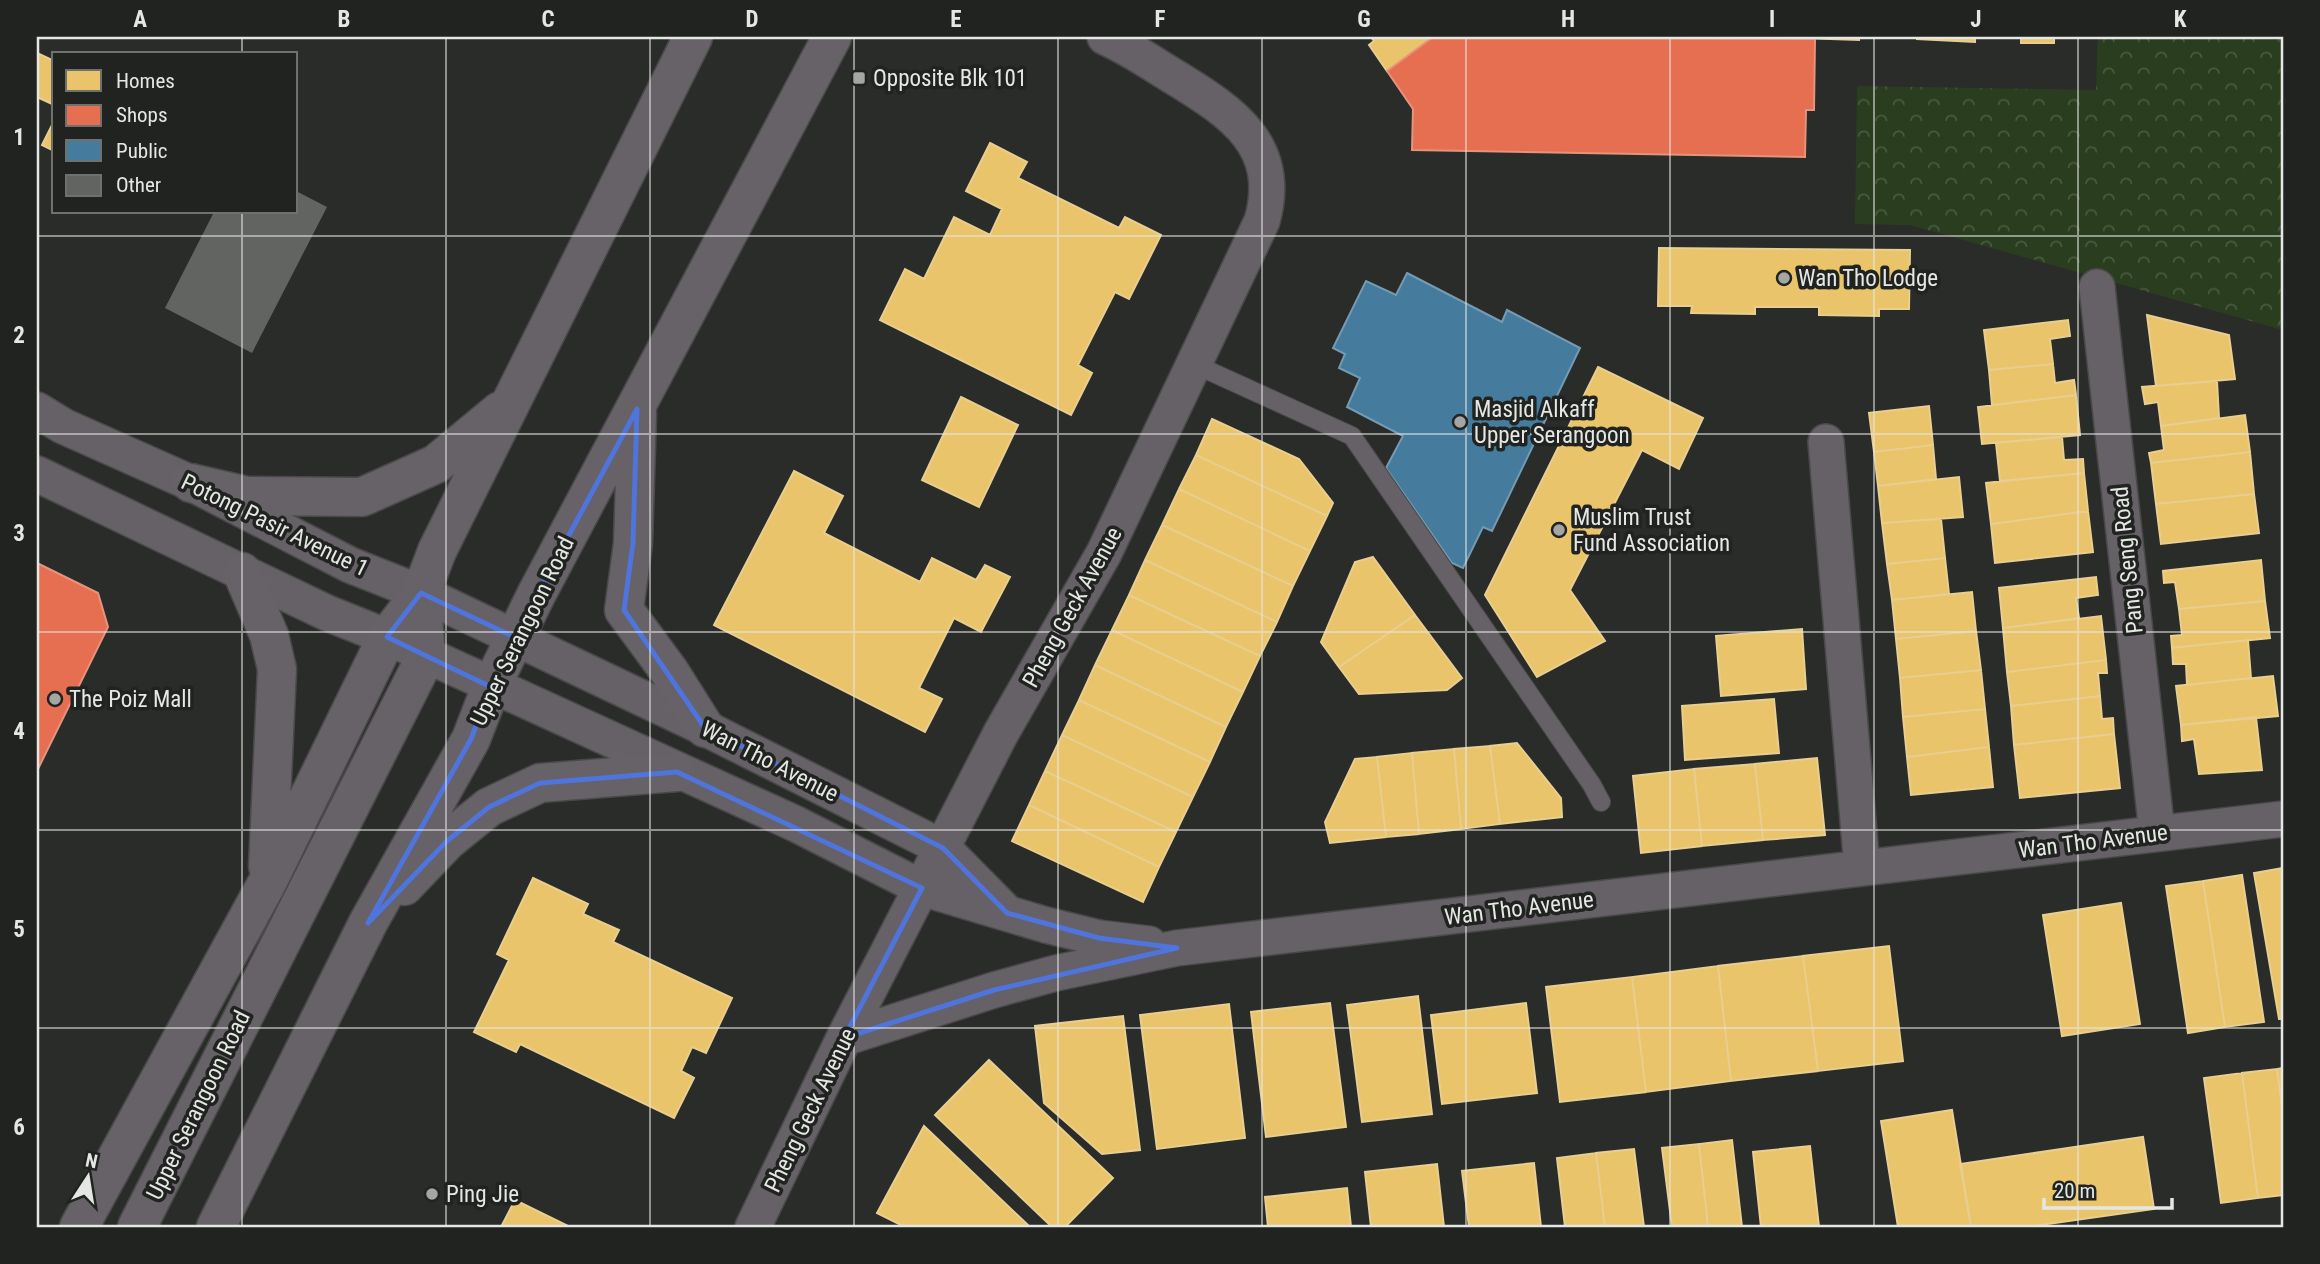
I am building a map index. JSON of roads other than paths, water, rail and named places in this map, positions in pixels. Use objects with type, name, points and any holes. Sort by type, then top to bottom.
[{"type":"main road","points":[[79,1227],[267,883],[387,637],[421,593],[436,551],[692,37]]},
{"type":"main road","name":"Upper Serangoon Road","points":[[223,1217],[368,923],[471,738],[514,638],[832,37]]},
{"type":"main road","points":[[191,483],[247,496],[362,497],[436,464],[509,403]]},
{"type":"main road","points":[[637,409],[633,543],[624,610],[669,671],[705,728]]},
{"type":"main road","points":[[242,572],[269,635],[277,669],[267,883]]},
{"type":"main road","points":[[421,593],[426,656]]},
{"type":"main road","name":"Upper Serangoon Road","points":[[137,1227],[426,656]]},
{"type":"main road","points":[[368,923],[447,841],[489,807],[540,783],[677,772]]},
{"type":"street","name":"Pheng Geck Avenue","points":[[753,1227],[844,1038],[1001,733],[1104,552],[1196,365],[1262,221],[1269,198],[1267,172],[1254,139],[1220,105],[1105,37]]},
{"type":"street","name":"Pang Seng Road","points":[[2097,287],[2157,833]]},
{"type":"street","name":"Potong Pasir Avenue 1","points":[[37,410],[63,426],[191,483],[350,565],[421,593],[514,638]]},
{"type":"street","points":[[1826,442],[1862,868]]},
{"type":"street","points":[[37,474],[327,613],[387,637],[491,687]]},
{"type":"street","name":"Wan Tho Avenue","points":[[514,638],[705,728],[943,848],[1007,913]]},
{"type":"street","name":"Wan Tho Avenue","points":[[491,687],[796,824],[922,888],[1099,938],[1177,948]]},
{"type":"street","name":"Wan Tho Avenue","points":[[844,1038],[966,998],[1056,973],[1177,948],[2283,819]]},
{"type":"lane","points":[[1196,365],[1352,436],[1592,785],[1601,802]]},
{"type":"place","name":"Opposite Blk 101","points":[[859,78]]},
{"type":"place","name":"Wan Tho Lodge","points":[[1784,278]]},
{"type":"place","name":"Masjid Alkaff Upper Serangoon","points":[[1460,422]]},
{"type":"place","name":"Muslim Trust Fund Association","points":[[1559,530]]},
{"type":"place","name":"The Poiz Mall","points":[[55,699]]},
{"type":"place","name":"Ping Jie","points":[[432,1194]]}]
